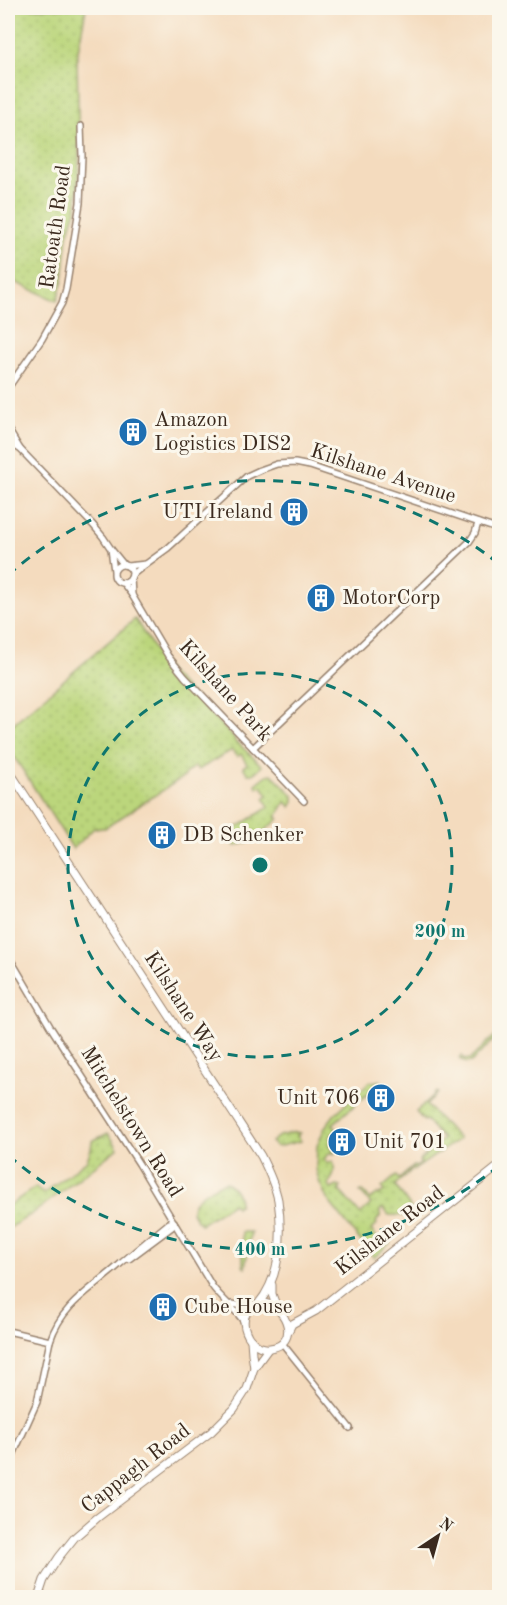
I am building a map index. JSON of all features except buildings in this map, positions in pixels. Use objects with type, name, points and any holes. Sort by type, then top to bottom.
[{"type":"street","name":"Ratoath Road","points":[[8,388],[42,339],[62,303],[66,289],[80,203],[81,126]]},
{"type":"street","points":[[8,430],[20,449],[93,525],[125,566],[131,570],[132,576],[128,581],[123,583],[115,579],[111,549]]},
{"type":"street","points":[[8,442],[20,449]]},
{"type":"street","name":"Kilshane Avenue","points":[[132,576],[168,548],[247,476],[277,464],[296,463],[310,466],[500,530]]},
{"type":"street","points":[[253,748],[469,542],[478,523]]},
{"type":"street","points":[[114,571],[118,566],[146,564]]},
{"type":"street","name":"Kilshane Park","points":[[132,576],[132,595]]},
{"type":"street","name":"Kilshane Park","points":[[123,583],[168,656],[185,677],[304,801]]},
{"type":"street","name":"Kilshane Way","points":[[8,769],[261,1156],[278,1199],[280,1241],[272,1279],[266,1294],[258,1304]]},
{"type":"street","name":"Mitchelstown Road","points":[[8,954],[51,1028],[139,1164],[212,1286],[230,1304],[243,1322]]},
{"type":"street","name":"Kilshane Road","points":[[288,1332],[292,1324],[316,1311],[500,1164]]},
{"type":"street","points":[[8,1466],[37,1402],[50,1341],[57,1323],[70,1306],[117,1267],[172,1227],[174,1222]]},
{"type":"street","name":"Kilshane Way","points":[[272,1279],[272,1294],[277,1308]]},
{"type":"street","points":[[230,1304],[250,1307],[270,1304],[290,1320],[299,1319]]},
{"type":"street","points":[[250,1307],[243,1322],[246,1332],[251,1340],[268,1349],[282,1343],[288,1332],[285,1317]]},
{"type":"street","points":[[8,1331],[50,1341]]},
{"type":"street","name":"Cappagh Road","points":[[38,1598],[44,1580],[75,1537],[224,1421],[234,1409],[252,1378],[254,1368],[251,1340]]},
{"type":"street","points":[[282,1343],[350,1428]]},
{"type":"street","name":"Cappagh Road","points":[[254,1368],[268,1349]]},
{"type":"green space","points":[[8,8],[86,8],[77,56],[79,160],[77,207],[68,235],[63,280],[57,301],[8,279]]},
{"type":"green space","points":[[135,619],[168,671],[235,739],[237,744],[262,766],[253,774],[248,774],[243,767],[247,764],[241,754],[237,757],[232,750],[198,770],[195,766],[185,776],[105,828],[94,828],[73,849],[8,747],[8,728]]},
{"type":"green space","points":[[272,774],[294,796],[294,802],[291,807],[286,802],[276,817],[279,819],[258,836],[235,846],[229,837],[233,830],[269,807],[264,798],[268,795],[262,786],[257,788],[256,784],[267,775]]},
{"type":"green space","points":[[495,1036],[499,1037],[471,1062],[466,1063],[460,1059],[462,1056],[465,1060],[470,1059]]},
{"type":"green space","points":[[379,1080],[387,1086],[384,1089],[379,1085],[362,1099],[359,1097],[355,1101],[357,1103],[333,1124],[337,1130],[329,1137],[332,1141],[329,1146],[335,1153],[331,1152],[324,1159],[328,1164],[332,1161],[334,1168],[333,1177],[328,1185],[331,1189],[341,1187],[339,1190],[360,1214],[371,1204],[360,1192],[362,1191],[370,1199],[379,1195],[384,1191],[382,1188],[396,1176],[399,1179],[421,1163],[419,1161],[443,1139],[416,1112],[437,1092],[426,1105],[459,1139],[413,1169],[395,1185],[413,1211],[410,1216],[389,1215],[383,1208],[379,1212],[381,1215],[377,1224],[371,1230],[382,1244],[388,1240],[390,1243],[374,1258],[327,1199],[316,1169],[317,1146],[325,1127],[334,1115],[367,1084]]},
{"type":"green space","points":[[108,1133],[118,1148],[35,1212],[8,1229],[8,1206],[36,1187],[43,1194],[87,1160],[92,1141]]},
{"type":"green space","points":[[300,1133],[297,1135],[301,1141],[277,1147],[271,1142],[279,1136]]},
{"type":"green space","points":[[226,1182],[238,1197],[239,1204],[236,1207],[233,1203],[201,1224],[192,1212],[193,1204],[209,1189]]},
{"type":"green space","points":[[242,1232],[251,1232],[245,1268],[243,1266]]},
{"type":"place","name":"Amazon Logistics DIS2","points":[[133,432]]},
{"type":"place","name":"UTI Ireland","points":[[294,512]]},
{"type":"place","name":"MotorCorp","points":[[321,598]]},
{"type":"place","name":"DB Schenker","points":[[162,835]]},
{"type":"place","name":"Unit 706","points":[[381,1098]]},
{"type":"place","name":"Unit 701","points":[[342,1142]]},
{"type":"place","name":"Cube House","points":[[163,1307]]}]
